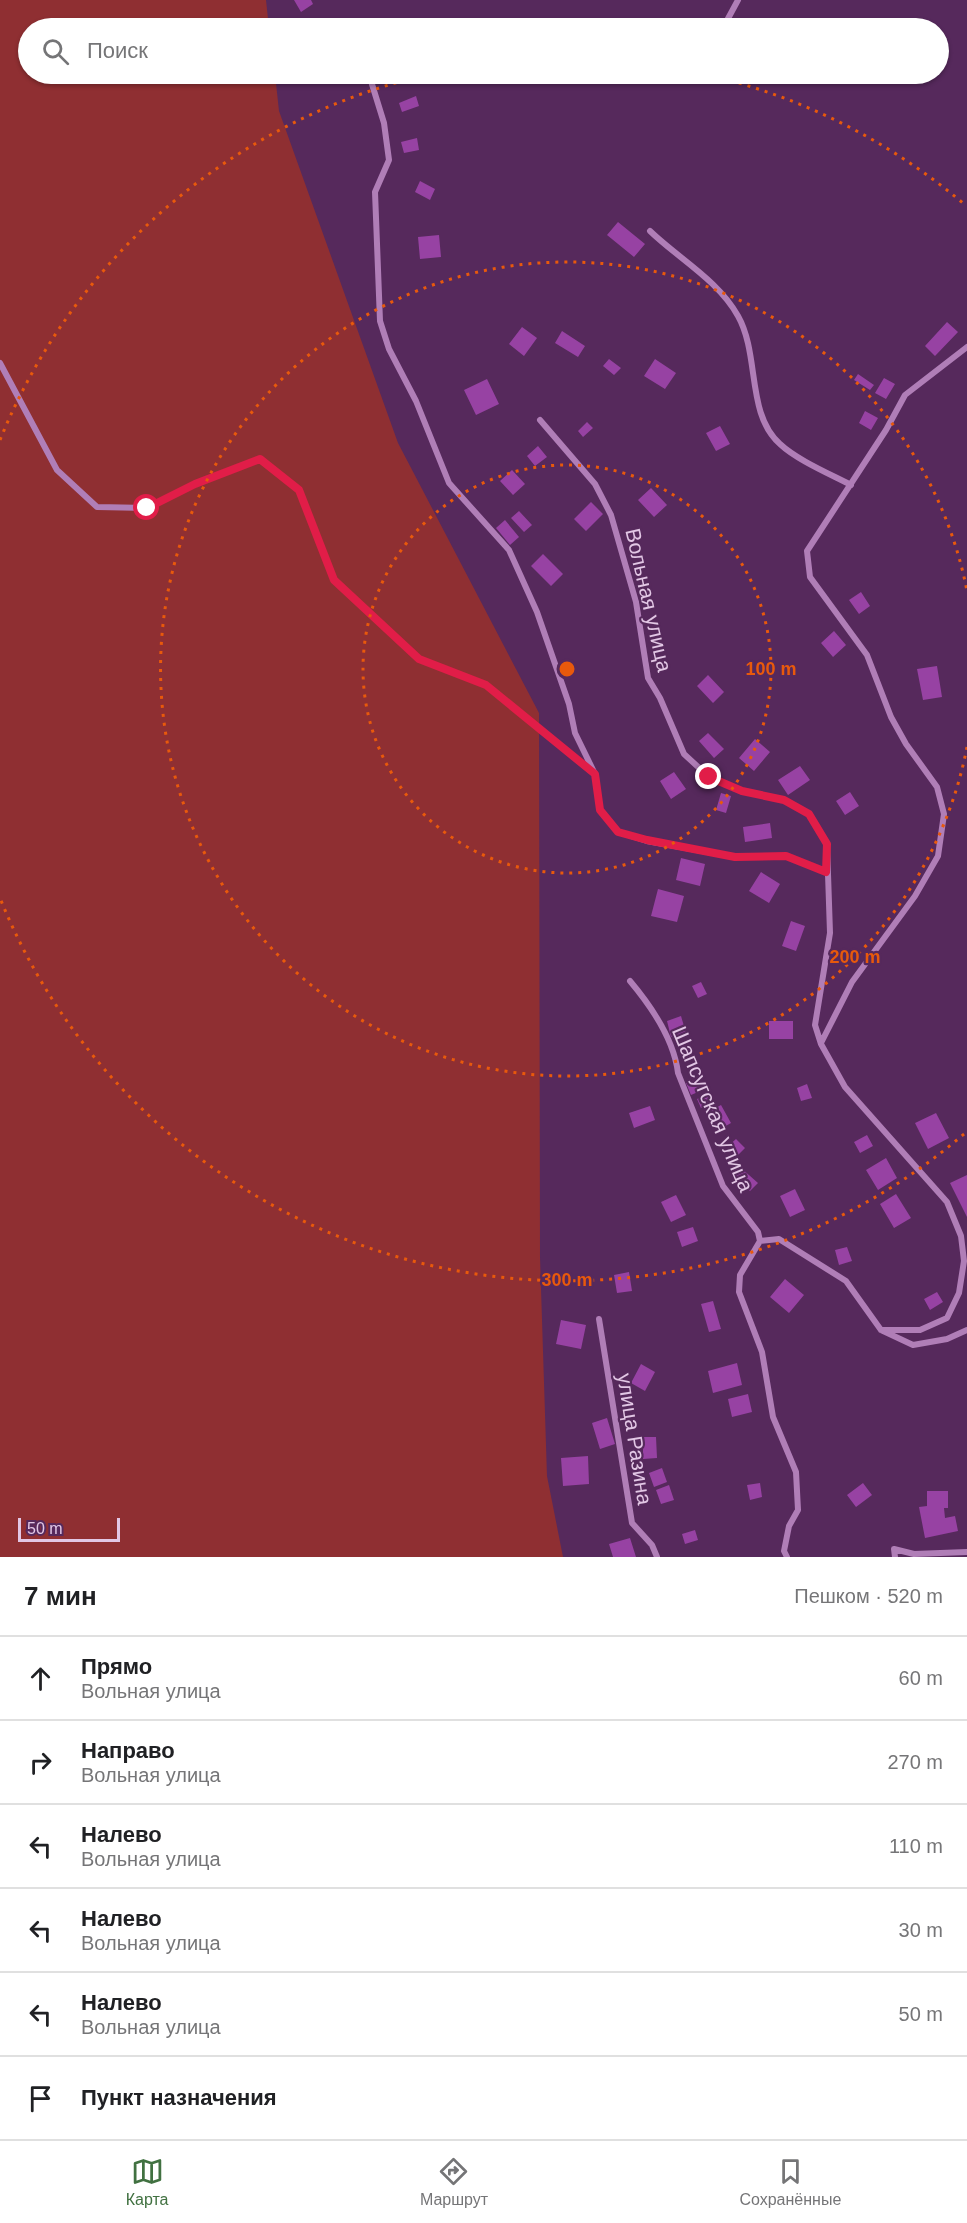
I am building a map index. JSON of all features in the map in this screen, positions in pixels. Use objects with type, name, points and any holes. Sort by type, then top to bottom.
[{"type":"street","points":[[728,18],[738,0]]},
{"type":"street","points":[[372,84],[384,123],[389,160],[375,192],[380,321],[389,349],[416,401],[449,483],[509,550],[537,612],[569,704],[575,733],[595,774],[600,810],[618,832],[647,840],[735,857],[786,856],[826,872]]},
{"type":"street","points":[[650,231],[708,280],[738,316],[752,354],[759,411],[779,444],[851,485]]},
{"type":"street","points":[[880,1330],[920,1330],[946,1318],[959,1293],[964,1262],[961,1236],[947,1202],[845,1087],[821,1044],[852,982],[915,896],[938,856],[944,814],[937,787],[906,744],[891,717],[867,655],[810,577],[807,551],[851,485],[905,395],[967,347]]},
{"type":"street","points":[[0,363],[57,470],[97,507],[147,508],[195,484],[260,459],[299,490],[334,580],[419,659],[486,685],[595,774]]},
{"type":"street","name":"Вольная улица","points":[[540,420],[595,484],[612,515],[636,602],[648,678],[660,698],[684,754],[709,777],[742,791],[784,800],[809,814],[827,844],[826,872],[830,933],[815,1025],[821,1044]]},
{"type":"street","name":"Шапсугская улица","points":[[630,981],[652,1008],[676,1059],[678,1073],[723,1186],[731,1200],[747,1215],[758,1232],[760,1241]]},
{"type":"street","points":[[787,1557],[784,1551],[789,1526],[798,1510],[796,1472],[773,1417],[762,1352],[739,1292],[740,1275],[760,1241],[779,1239],[846,1281],[880,1330],[913,1345],[946,1339],[967,1330]]},
{"type":"street","name":"улица Разина","points":[[599,1319],[632,1523],[652,1545],[657,1557]]},
{"type":"street","points":[[894,1557],[894,1549],[914,1554],[967,1551]]},
{"type":"shaded area","points":[[0,0],[266,0],[268,18],[18,18],[18,84],[276,84],[279,111],[398,443],[539,713],[540,1257],[547,1476],[563,1557],[0,1557]]},
{"type":"building","points":[[294,0],[311,0],[313,4],[301,12]]},
{"type":"building","points":[[416,96],[419,106],[402,112],[399,103]]},
{"type":"building","points":[[417,138],[419,150],[404,153],[401,142]]},
{"type":"building","points":[[420,181],[435,189],[430,200],[415,192]]},
{"type":"building","points":[[618,222],[645,244],[634,257],[607,235]]},
{"type":"building","points":[[439,235],[441,257],[420,259],[418,237]]},
{"type":"building","points":[[947,322],[958,332],[935,356],[925,346]]},
{"type":"building","points":[[522,327],[537,338],[524,356],[509,344]]},
{"type":"building","points":[[562,331],[585,346],[578,357],[555,343]]},
{"type":"building","points":[[609,359],[621,368],[614,375],[603,366]]},
{"type":"building","points":[[655,359],[676,373],[665,389],[644,376]]},
{"type":"building","points":[[858,374],[874,385],[870,390],[854,380]]},
{"type":"building","points":[[884,378],[895,384],[886,399],[875,393]]},
{"type":"building","points":[[487,379],[499,404],[476,415],[464,390]]},
{"type":"building","points":[[865,411],[878,418],[871,430],[859,423]]},
{"type":"building","points":[[587,422],[593,428],[583,437],[578,431]]},
{"type":"building","points":[[720,426],[730,444],[716,451],[706,433]]},
{"type":"building","points":[[538,446],[547,457],[535,466],[527,456]]},
{"type":"building","points":[[512,470],[525,484],[513,495],[500,481]]},
{"type":"building","points":[[651,488],[667,505],[654,517],[638,500]]},
{"type":"building","points":[[591,502],[603,514],[586,531],[574,519]]},
{"type":"building","points":[[519,511],[532,525],[524,532],[511,518]]},
{"type":"building","points":[[505,520],[519,537],[510,545],[496,528]]},
{"type":"building","points":[[543,554],[563,574],[551,586],[531,566]]},
{"type":"building","points":[[861,592],[870,606],[859,614],[849,600]]},
{"type":"building","points":[[834,631],[846,645],[833,657],[821,643]]},
{"type":"building","points":[[937,666],[942,697],[923,700],[917,669]]},
{"type":"building","points":[[708,675],[724,692],[713,703],[697,686]]},
{"type":"building","points":[[708,733],[724,749],[714,758],[699,741]]},
{"type":"building","points":[[755,739],[770,752],[754,771],[739,758]]},
{"type":"building","points":[[800,766],[810,780],[788,795],[778,780]]},
{"type":"building","points":[[674,772],[686,789],[671,799],[660,781]]},
{"type":"building","points":[[850,792],[859,806],[845,815],[836,801]]},
{"type":"building","points":[[721,793],[731,796],[726,813],[716,810]]},
{"type":"building","points":[[770,823],[772,838],[745,842],[743,827]]},
{"type":"building","points":[[681,858],[705,864],[700,886],[676,880]]},
{"type":"building","points":[[761,872],[780,884],[769,903],[749,891]]},
{"type":"building","points":[[658,889],[684,896],[677,922],[651,916]]},
{"type":"building","points":[[791,921],[805,926],[796,951],[782,946]]},
{"type":"building","points":[[701,982],[707,994],[698,998],[692,986]]},
{"type":"building","points":[[681,1016],[686,1033],[671,1037],[667,1021]]},
{"type":"building","points":[[769,1021],[793,1021],[793,1039],[769,1039]]},
{"type":"building","points":[[701,1078],[705,1089],[691,1095],[686,1083]]},
{"type":"building","points":[[807,1084],[812,1098],[801,1101],[797,1088]]},
{"type":"building","points":[[710,1093],[714,1103],[701,1108],[697,1099]]},
{"type":"building","points":[[721,1105],[731,1123],[717,1131],[707,1113]]},
{"type":"building","points":[[650,1106],[655,1120],[634,1128],[629,1113]]},
{"type":"building","points":[[936,1113],[949,1138],[928,1149],[915,1123]]},
{"type":"building","points":[[867,1135],[873,1146],[860,1153],[854,1142]]},
{"type":"building","points":[[736,1139],[745,1148],[736,1157],[727,1147]]},
{"type":"building","points":[[886,1158],[897,1178],[878,1190],[866,1170]]},
{"type":"building","points":[[741,1168],[758,1183],[750,1191],[733,1176]]},
{"type":"building","points":[[967,1175],[967,1217],[950,1183]]},
{"type":"building","points":[[795,1189],[805,1210],[790,1217],[780,1196]]},
{"type":"building","points":[[896,1194],[911,1218],[894,1228],[880,1204]]},
{"type":"building","points":[[676,1195],[686,1215],[671,1222],[661,1202]]},
{"type":"building","points":[[693,1227],[698,1241],[682,1247],[677,1232]]},
{"type":"building","points":[[847,1247],[852,1261],[839,1265],[835,1250]]},
{"type":"building","points":[[629,1272],[632,1291],[617,1293],[614,1275]]},
{"type":"building","points":[[785,1279],[804,1295],[789,1313],[770,1297]]},
{"type":"building","points":[[937,1292],[943,1302],[930,1310],[924,1299]]},
{"type":"building","points":[[713,1301],[721,1329],[709,1332],[701,1304]]},
{"type":"building","points":[[561,1320],[586,1325],[581,1349],[556,1344]]},
{"type":"building","points":[[737,1363],[742,1385],[713,1393],[708,1371]]},
{"type":"building","points":[[641,1364],[655,1372],[645,1391],[631,1383]]},
{"type":"building","points":[[748,1394],[752,1412],[732,1417],[728,1399]]},
{"type":"building","points":[[607,1418],[615,1444],[600,1449],[592,1423]]},
{"type":"building","points":[[643,1437],[656,1437],[657,1458],[643,1459]]},
{"type":"building","points":[[588,1456],[589,1484],[563,1486],[561,1458]]},
{"type":"building","points":[[662,1468],[667,1482],[654,1487],[649,1473]]},
{"type":"building","points":[[760,1483],[762,1497],[750,1500],[747,1485]]},
{"type":"building","points":[[863,1483],[872,1495],[856,1507],[847,1495]]},
{"type":"building","points":[[669,1485],[674,1500],[661,1504],[656,1490]]},
{"type":"building","points":[[927,1491],[948,1491],[948,1508],[944,1508],[945,1518],[955,1516],[958,1531],[925,1538],[919,1507],[927,1506]]},
{"type":"building","points":[[695,1530],[698,1540],[685,1544],[682,1534]]},
{"type":"building","points":[[630,1538],[636,1557],[613,1557],[609,1544]]},
{"type":"route","points":[[147,508],[195,484],[260,459],[299,490],[334,580],[419,659],[486,685],[595,774],[600,810],[618,832],[735,857],[786,856],[806,862],[826,872],[827,844],[809,814],[784,800],[742,791],[709,777]]}]
